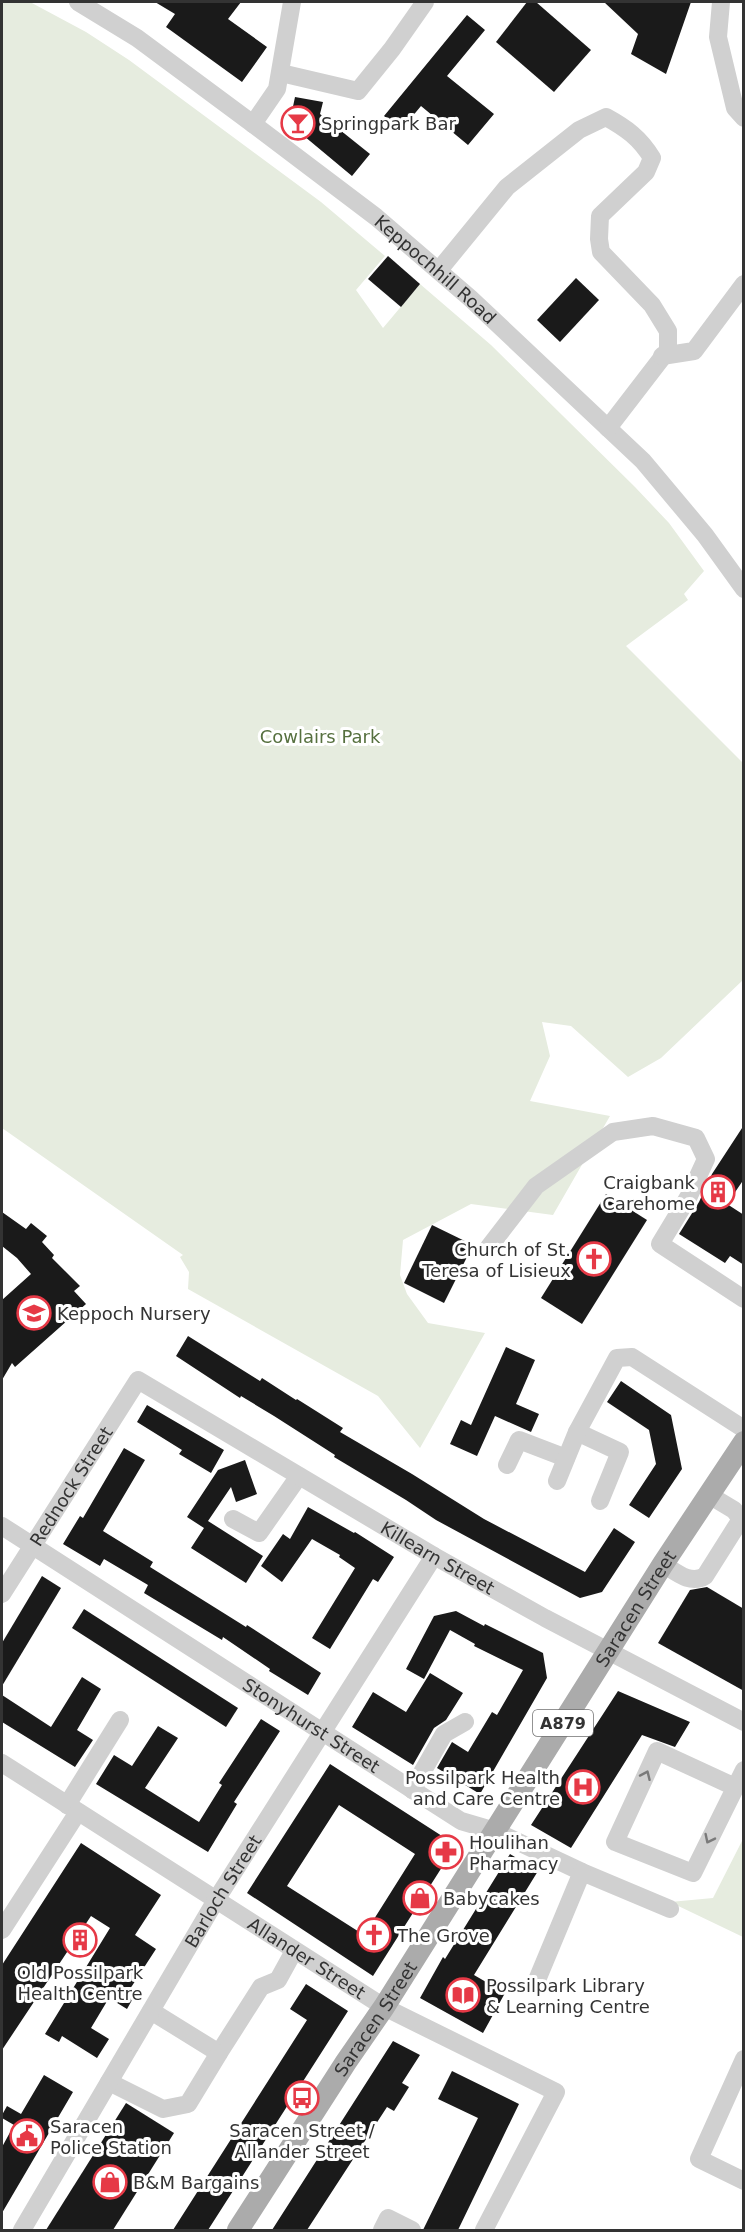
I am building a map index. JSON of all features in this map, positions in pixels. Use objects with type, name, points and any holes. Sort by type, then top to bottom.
[{"type":"main road","name":"Saracen Street","points":[[238,2230],[384,2007],[607,1651],[744,1442]]},
{"type":"street","points":[[253,124],[272,98],[281,73],[292,2]]},
{"type":"street","points":[[281,73],[358,91],[392,49],[425,2]]},
{"type":"street","points":[[721,2],[717,37],[735,108],[744,118]]},
{"type":"street","name":"Keppochhill Road","points":[[88,4],[137,38],[376,217],[521,344],[643,461],[737,566],[744,589]]},
{"type":"street","points":[[438,270],[507,187],[579,130],[606,117],[628,129],[643,142],[652,158],[646,172],[600,216],[599,239],[601,252],[652,305],[668,331],[665,353],[608,428]]},
{"type":"street","points":[[665,353],[694,351],[744,284]]},
{"type":"street","points":[[489,1247],[536,1186],[613,1132],[652,1126],[696,1138],[706,1159],[689,1196],[660,1244],[744,1299]]},
{"type":"street","points":[[556,1481],[577,1432],[617,1358],[632,1357],[744,1429]]},
{"type":"street","name":"Killearn Street","points":[[138,1380],[434,1556],[607,1651],[744,1722]]},
{"type":"street","name":"Rednock Street","points":[[2,1594],[138,1380]]},
{"type":"street","points":[[577,1432],[621,1452],[600,1501]]},
{"type":"street","points":[[507,1465],[519,1440],[566,1458]]},
{"type":"street","points":[[233,1519],[260,1533],[299,1476]]},
{"type":"street","points":[[663,1564],[688,1579],[702,1578],[711,1567],[741,1519],[734,1510],[709,1494]]},
{"type":"street","name":"Stonyhurst Street","points":[[2,1526],[461,1821],[495,1831],[582,1872],[670,1909]]},
{"type":"street","name":"Barloch Street","points":[[22,2230],[216,1900],[434,1556]]},
{"type":"street","points":[[2,1930],[73,1809],[120,1720]]},
{"type":"street","points":[[412,1790],[444,1734],[465,1722]]},
{"type":"street","points":[[735,1787],[657,1751],[615,1842],[693,1873],[744,1770]]},
{"type":"street","name":"Allander Street","points":[[2,1763],[384,2007],[556,2092],[484,2230]]},
{"type":"street","points":[[537,1980],[582,1872]]},
{"type":"street","points":[[109,2082],[163,2109],[188,2104],[261,1987],[278,1980],[294,1950]]},
{"type":"street","points":[[152,2011],[219,2053]]},
{"type":"street","points":[[744,2059],[699,2159],[744,2181]]},
{"type":"street","points":[[382,2230],[388,2218],[412,2230]]},
{"type":"green space","name":"Cowlairs Park","points":[[2,2],[30,2],[86,32],[129,60],[321,202],[385,256],[356,290],[383,328],[420,284],[491,345],[635,487],[669,523],[704,571],[684,594],[688,600],[626,646],[743,763],[743,980],[661,1058],[628,1077],[571,1026],[542,1022],[550,1056],[530,1101],[610,1116],[553,1215],[471,1204],[403,1240],[400,1275],[407,1294],[428,1323],[485,1333],[420,1448],[378,1396],[188,1289],[189,1272],[180,1257],[183,1255],[2,1128]]},
{"type":"green space","points":[[743,1839],[743,1937],[670,1902],[713,1898]]},
{"type":"building","points":[[155,2],[241,2],[228,19],[267,47],[242,82],[166,27],[175,14]]},
{"type":"building","points":[[527,2],[536,2],[591,50],[554,92],[496,42]]},
{"type":"building","points":[[604,2],[691,2],[666,74],[631,54],[638,34]]},
{"type":"building","points":[[467,15],[485,30],[447,76],[494,114],[468,145],[421,106],[401,130],[384,116]]},
{"type":"building","points":[[295,97],[323,102],[320,114],[370,154],[352,176],[292,126],[290,121]]},
{"type":"building","points":[[388,256],[420,284],[401,307],[368,279]]},
{"type":"building","points":[[576,278],[599,300],[560,342],[537,320]]},
{"type":"building","name":"Craigbank Carehome","points":[[744,1125],[744,1179],[727,1204],[744,1215],[744,1265],[730,1256],[725,1263],[679,1234],[699,1202],[712,1174]]},
{"type":"building","name":"Church of St. Teresa of Lisieux","points":[[606,1194],[647,1220],[582,1324],[541,1298]]},
{"type":"building","points":[[2,1212],[26,1229],[31,1223],[47,1236],[42,1242],[54,1255],[52,1258],[80,1286],[74,1291],[86,1304],[15,1367],[12,1363],[2,1380],[2,1300],[31,1274],[2,1246]]},
{"type":"building","points":[[432,1225],[473,1245],[444,1303],[404,1283]]},
{"type":"building","points":[[188,1336],[260,1381],[262,1378],[297,1399],[343,1428],[340,1432],[484,1519],[585,1572],[614,1528],[635,1542],[602,1592],[580,1598],[436,1520],[176,1356]]},
{"type":"building","points":[[506,1347],[535,1360],[516,1404],[539,1414],[531,1432],[495,1416],[477,1456],[450,1444],[461,1420],[471,1425]]},
{"type":"building","points":[[621,1381],[671,1415],[682,1469],[649,1518],[629,1505],[656,1464],[649,1430],[607,1402]]},
{"type":"building","points":[[147,1405],[224,1450],[211,1473],[179,1454],[182,1450],[137,1422]]},
{"type":"building","points":[[124,1448],[145,1460],[103,1531],[153,1562],[150,1567],[246,1627],[247,1625],[321,1673],[308,1695],[269,1671],[270,1669],[223,1637],[222,1640],[144,1593],[148,1585],[104,1559],[100,1566],[63,1544],[80,1516],[83,1518]]},
{"type":"building","points":[[245,1460],[257,1494],[236,1502],[231,1487],[208,1521],[263,1556],[246,1583],[191,1548],[204,1528],[187,1517],[218,1470]]},
{"type":"building","points":[[308,1507],[355,1532],[394,1557],[378,1582],[373,1579],[330,1649],[312,1638],[355,1568],[339,1557],[340,1555],[312,1539],[282,1582],[261,1566],[283,1534],[290,1539]]},
{"type":"building","points":[[42,1576],[61,1588],[2,1686],[2,1643]]},
{"type":"building","points":[[707,1587],[744,1609],[744,1691],[658,1643],[690,1590]]},
{"type":"building","points":[[84,1609],[238,1708],[226,1727],[72,1628]]},
{"type":"building","points":[[456,1611],[543,1653],[547,1678],[480,1794],[437,1768],[452,1742],[468,1752],[492,1712],[497,1715],[523,1670],[474,1646],[475,1644],[450,1630],[424,1679],[406,1669],[434,1616]]},
{"type":"building","points":[[430,1673],[463,1693],[446,1720],[434,1728],[413,1765],[352,1727],[373,1692],[406,1712]]},
{"type":"building","points":[[82,1677],[101,1689],[77,1730],[93,1740],[75,1767],[2,1722],[2,1695],[51,1727]]},
{"type":"building","name":"Possilpark Health and Care Centre","points":[[618,1691],[690,1722],[675,1747],[642,1735],[571,1848],[531,1825]]},
{"type":"building","points":[[261,1719],[280,1731],[234,1802],[237,1804],[208,1852],[96,1784],[114,1755],[132,1766],[158,1726],[178,1738],[145,1788],[199,1822],[222,1785],[219,1783]]},
{"type":"building","points":[[330,1764],[456,1845],[373,1976],[247,1893]],"holes":[[[339,1805],[415,1854],[364,1935],[287,1886]]]},
{"type":"building","name":"Old Possilpark Health Centre","points":[[81,1843],[161,1895],[135,1935],[156,1949],[130,1989],[136,1993],[127,2009],[109,1998],[91,2028],[109,2039],[97,2058],[62,2036],[59,2042],[45,2034],[110,1928],[91,1916],[2,2050],[2,1965]]},
{"type":"building","points":[[510,1854],[538,1871],[474,1975],[505,1993],[483,2033],[420,1998],[443,1957],[445,1959]]},
{"type":"building","points":[[306,1984],[348,2011],[208,2230],[173,2230],[307,2020],[290,2009]]},
{"type":"building","points":[[393,2041],[420,2055],[402,2083],[409,2087],[394,2111],[387,2107],[307,2230],[272,2230]]},
{"type":"building","points":[[452,2071],[519,2104],[458,2230],[423,2230],[478,2118],[438,2099]]},
{"type":"building","name":"Saracen Police Station","points":[[44,2075],[73,2092],[2,2213],[2,2147],[14,2125],[2,2118],[2,2115],[7,2106],[21,2114]]},
{"type":"building","name":"B&M Bargains","points":[[126,2103],[174,2133],[113,2230],[46,2230]]},
{"type":"place","name":"Springpark Bar","points":[[298,123]]},
{"type":"place","name":"Craigbank Carehome","points":[[718,1192]]},
{"type":"place","name":"Church of St. Teresa of Lisieux","points":[[594,1259]]},
{"type":"place","name":"Keppoch Nursery","points":[[34,1313]]},
{"type":"place","name":"Possilpark Health and Care Centre","points":[[583,1787]]},
{"type":"place","name":"Houlihan Pharmacy","points":[[446,1852]]},
{"type":"place","name":"Babycakes","points":[[420,1898]]},
{"type":"place","name":"The Grove","points":[[374,1935]]},
{"type":"place","name":"Old Possilpark Health Centre","points":[[80,1940]]},
{"type":"place","name":"Possilpark Library & Learning Centre","points":[[463,1995]]},
{"type":"place","name":"Saracen Street / Allander Street","points":[[302,2098]]},
{"type":"place","name":"Saracen Police Station","points":[[27,2136]]},
{"type":"place","name":"B&M Bargains","points":[[110,2182]]}]
